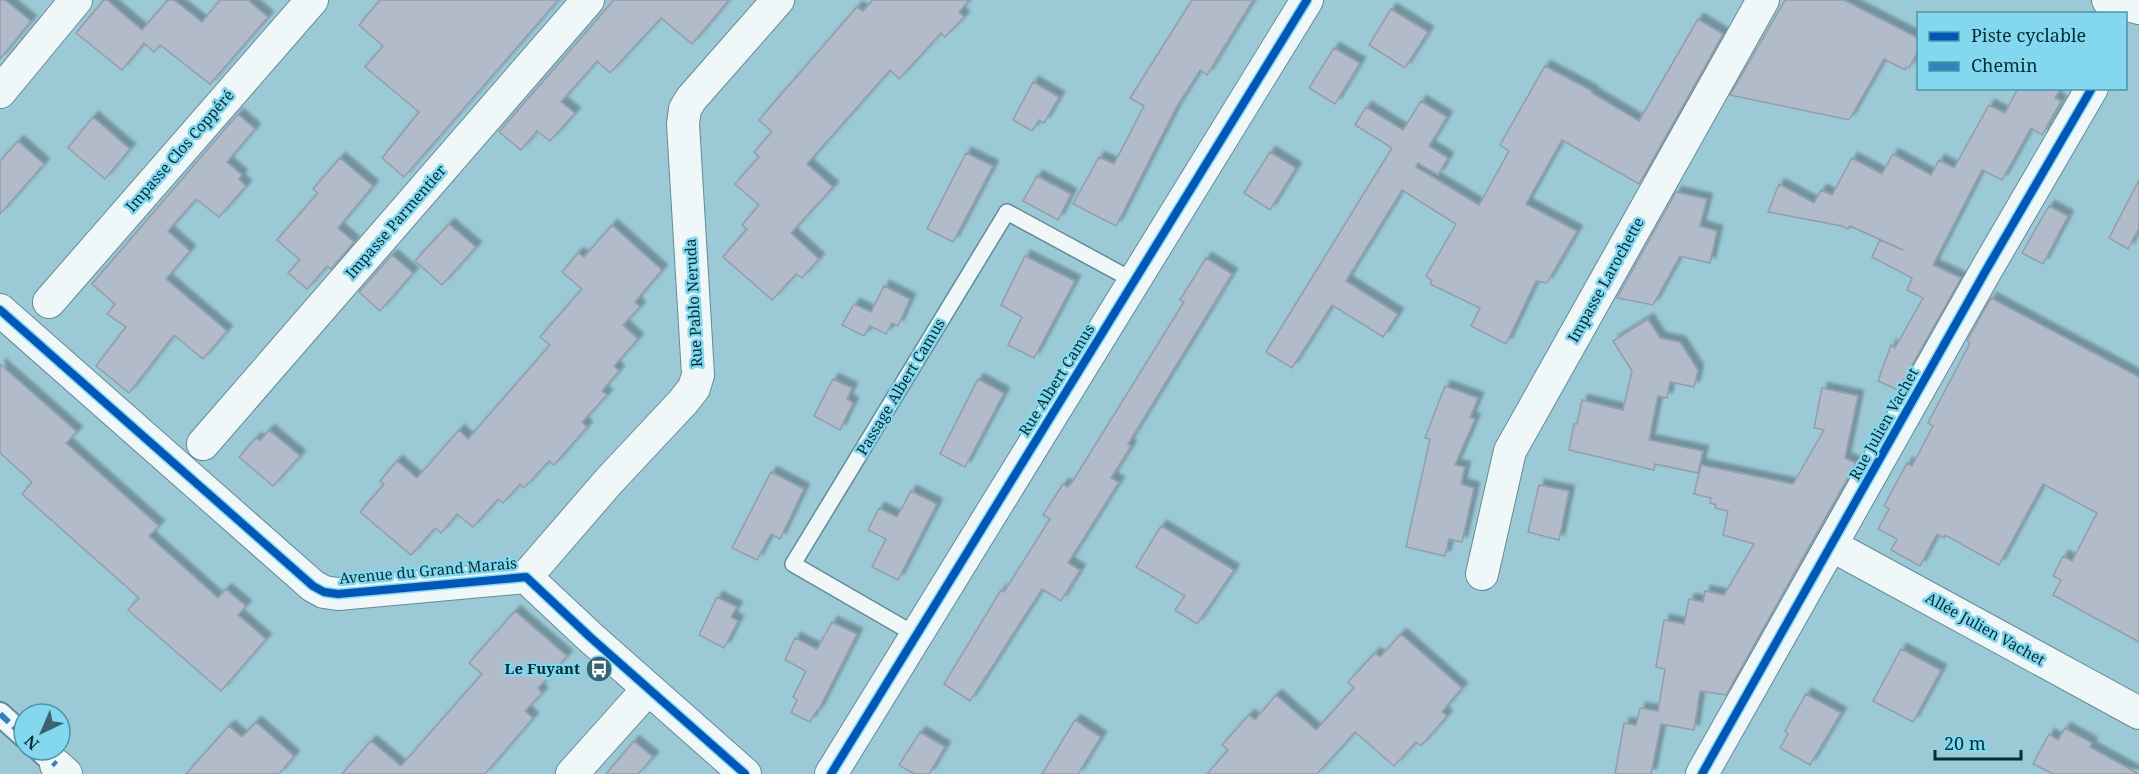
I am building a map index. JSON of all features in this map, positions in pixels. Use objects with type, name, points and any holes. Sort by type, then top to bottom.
[{"type":"street","points":[[0,92],[76,0]]},
{"type":"street","name":"Impasse Clos Coppéré","points":[[49,302],[312,0]]},
{"type":"street","name":"Impasse Parmentier","points":[[203,444],[588,0]]},
{"type":"street","name":"Rue Pablo Neruda","points":[[526,576],[694,388],[698,375],[683,124],[685,109],[691,99],[778,0]]},
{"type":"street","name":"Rue Albert Camus","points":[[831,774],[1307,0]]},
{"type":"street","name":"Impasse Larochette","points":[[1482,574],[1510,451],[1754,3]]},
{"type":"street","name":"Rue Julien Vachet","points":[[1713,770],[1832,545],[1985,272],[2091,90]]},
{"type":"street","name":"Avenue du Grand Marais","points":[[0,310],[313,586],[324,592],[338,594],[526,576],[648,689],[745,774]]},
{"type":"street","name":"Allée Julien Vachet","points":[[1832,545],[2139,713]]},
{"type":"street","points":[[572,774],[648,689]]},
{"type":"street","points":[[0,714],[12,725]]},
{"type":"lane","name":"Passage Albert Camus","points":[[916,635],[793,564],[1008,212],[1134,281]]},
{"type":"building","points":[[0,0],[5,0],[31,21],[0,59]]},
{"type":"building","points":[[104,0],[107,0],[142,30],[168,0],[174,0],[202,22],[220,0],[248,0],[268,17],[210,84],[160,45],[154,52],[144,43],[122,70],[76,33]]},
{"type":"building","points":[[380,0],[558,0],[404,177],[382,158],[419,112],[365,67],[383,46],[359,25]]},
{"type":"building","points":[[614,0],[729,0],[692,44],[661,18],[610,73],[597,61],[561,102],[575,113],[550,141],[537,131],[521,150],[499,132]]},
{"type":"building","points":[[873,0],[969,0],[959,12],[964,17],[945,37],[941,33],[899,79],[890,70],[807,164],[833,187],[791,233],[819,259],[802,278],[796,274],[772,300],[723,257],[747,229],[742,225],[759,205],[735,184],[759,157],[754,152],[772,132],[759,120],[857,7],[863,11]]},
{"type":"building","points":[[1192,0],[1253,0],[1207,75],[1200,70],[1176,108],[1116,226],[1073,204],[1099,157],[1114,164],[1144,106],[1130,98]]},
{"type":"building","points":[[1785,0],[1844,0],[1917,37],[1917,53],[1909,68],[1906,67],[1905,70],[1884,59],[1849,120],[1730,95]]},
{"type":"building","points":[[1391,9],[1428,32],[1405,68],[1369,45]]},
{"type":"building","points":[[1698,19],[1723,34],[1639,184],[1562,140],[1526,204],[1577,231],[1547,283],[1536,281],[1506,344],[1471,326],[1480,308],[1430,284],[1432,281],[1426,276],[1456,224],[1402,190],[1346,281],[1398,314],[1383,337],[1332,305],[1292,368],[1266,352],[1392,148],[1355,125],[1366,107],[1403,130],[1421,101],[1447,117],[1429,146],[1448,158],[1438,175],[1418,163],[1416,167],[1479,205],[1509,151],[1500,145],[1545,66],[1592,91],[1639,121]]},
{"type":"building","points":[[1334,48],[1360,63],[1335,104],[1309,88]]},
{"type":"building","points":[[1033,82],[1059,97],[1044,123],[1039,120],[1032,131],[1013,120]]},
{"type":"building","points":[[2017,90],[2060,90],[2055,98],[2061,101],[2042,135],[2031,128],[2002,180],[1982,170],[1933,265],[1961,278],[1898,390],[1878,381],[1891,345],[1895,348],[1923,298],[1907,290],[1912,278],[1872,257],[1880,240],[1903,250],[1850,226],[1848,229],[1768,212],[1779,184],[1814,203],[1821,190],[1832,195],[1852,158],[1882,174],[1893,154],[1931,175],[1939,160],[1954,168],[1989,105],[2005,113]]},
{"type":"building","points":[[238,114],[255,129],[227,162],[242,175],[239,179],[246,186],[219,217],[196,199],[168,231],[190,251],[166,279],[227,331],[203,359],[174,335],[129,393],[96,366],[126,327],[107,314],[115,304],[92,284]]},
{"type":"building","points":[[93,117],[130,149],[105,179],[68,148]]},
{"type":"building","points":[[18,141],[44,164],[0,214],[0,161]]},
{"type":"building","points":[[1270,152],[1296,168],[1270,210],[1244,193]]},
{"type":"building","points":[[966,153],[993,166],[953,242],[927,229]]},
{"type":"building","points":[[340,158],[373,186],[338,228],[354,242],[331,269],[327,266],[307,289],[288,273],[300,260],[277,240],[318,193],[313,189]]},
{"type":"building","points":[[1037,176],[1071,194],[1058,220],[1023,201]]},
{"type":"building","points":[[2139,180],[2139,228],[2128,249],[2109,238]]},
{"type":"building","points":[[1676,192],[1707,199],[1700,226],[1717,231],[1710,263],[1680,256],[1653,305],[1617,298]]},
{"type":"building","points":[[2049,206],[2068,216],[2043,264],[2022,253]]},
{"type":"building","points":[[449,224],[476,247],[442,285],[415,261]]},
{"type":"building","points":[[612,225],[662,270],[635,302],[640,307],[623,325],[638,339],[614,366],[619,371],[602,391],[607,395],[582,422],[587,427],[554,465],[549,461],[524,488],[520,484],[503,503],[498,499],[473,527],[457,514],[441,533],[435,528],[411,555],[360,512],[384,484],[380,481],[397,461],[417,478],[459,430],[468,439],[550,345],[540,337],[582,289],[562,272],[578,253],[584,257]]},
{"type":"building","points":[[392,255],[413,273],[380,311],[359,292]]},
{"type":"building","points":[[1025,256],[1075,281],[1034,358],[1008,345],[1022,317],[1001,305]]},
{"type":"building","points":[[1206,258],[1232,274],[1128,444],[1131,446],[1111,478],[1119,482],[1068,563],[1080,570],[1061,601],[1042,589],[970,701],[944,684],[1001,590],[1004,592],[1050,519],[1043,515],[1063,484],[1068,487],[1071,484],[1184,302],[1180,300]]},
{"type":"building","points":[[884,286],[910,299],[898,326],[892,323],[886,334],[870,326],[864,336],[842,325],[854,304],[871,312]]},
{"type":"building","points":[[1991,298],[2139,377],[2139,642],[2053,595],[2061,580],[2053,576],[2063,556],[2072,561],[2097,513],[2043,484],[1999,565],[1945,535],[1944,538],[1937,534],[1920,566],[1891,550],[1897,539],[1878,529],[1889,509],[1884,506],[1907,463],[1912,466],[1933,426],[1928,423],[1970,343],[1967,341]]},
{"type":"building","points":[[1648,319],[1660,338],[1680,342],[1698,370],[1694,387],[1670,382],[1667,398],[1658,396],[1649,440],[1703,451],[1698,473],[1655,464],[1654,470],[1569,450],[1582,400],[1623,410],[1632,371],[1613,341]]},
{"type":"building","points":[[0,364],[77,432],[66,443],[159,526],[149,536],[218,598],[226,589],[246,606],[238,615],[266,639],[221,691],[128,610],[139,598],[22,494],[32,482],[0,453]]},
{"type":"building","points":[[833,379],[852,388],[847,399],[853,403],[840,430],[814,416]]},
{"type":"building","points":[[978,379],[1004,393],[965,467],[940,454]]},
{"type":"building","points":[[1445,386],[1478,398],[1470,418],[1475,419],[1455,465],[1465,467],[1461,484],[1474,488],[1462,542],[1449,539],[1445,556],[1406,547],[1430,439],[1425,438]]},
{"type":"building","points":[[1822,388],[1858,396],[1845,458],[1856,463],[1726,695],[1700,691],[1694,730],[1661,724],[1651,774],[1615,774],[1624,723],[1636,725],[1640,708],[1658,711],[1665,669],[1656,667],[1664,620],[1684,624],[1689,599],[1703,602],[1705,591],[1724,595],[1754,544],[1723,535],[1728,511],[1715,508],[1716,505],[1710,503],[1711,498],[1694,494],[1701,465],[1793,484],[1824,430],[1814,428]]},
{"type":"building","points":[[269,430],[300,456],[273,486],[239,457],[256,438],[260,441]]},
{"type":"building","points":[[771,472],[804,489],[780,539],[771,534],[757,560],[732,548]]},
{"type":"building","points":[[1539,485],[1569,491],[1559,540],[1528,532]]},
{"type":"building","points":[[911,491],[937,504],[898,580],[872,567],[886,539],[868,530],[879,508],[897,517]]},
{"type":"building","points":[[1161,526],[1234,570],[1197,624],[1175,610],[1185,596],[1136,567]]},
{"type":"building","points":[[717,597],[737,607],[731,617],[738,621],[724,648],[699,635]]},
{"type":"building","points":[[515,611],[567,656],[538,688],[542,693],[525,711],[533,718],[485,774],[342,774],[371,741],[401,766],[482,674],[469,663]]},
{"type":"building","points":[[832,622],[857,634],[818,711],[810,722],[791,713],[797,700],[793,697],[806,671],[785,660],[795,638],[817,649]]},
{"type":"building","points":[[1401,634],[1462,688],[1442,712],[1447,716],[1421,746],[1416,742],[1394,766],[1355,732],[1317,774],[1207,774],[1228,750],[1222,745],[1249,715],[1255,720],[1276,695],[1316,730],[1354,688],[1348,682],[1375,653],[1380,657]]},
{"type":"building","points":[[1901,649],[1941,670],[1913,722],[1873,701]]},
{"type":"building","points":[[1806,694],[1841,713],[1810,765],[1780,748],[1788,734],[1785,731]]},
{"type":"building","points":[[1075,720],[1101,737],[1078,774],[1042,774]]},
{"type":"building","points":[[256,722],[294,756],[279,774],[186,774],[229,726],[242,737]]},
{"type":"building","points":[[2065,728],[2092,743],[2090,747],[2139,774],[2053,774],[2033,764],[2049,734],[2058,740]]},
{"type":"building","points":[[920,732],[945,747],[929,774],[914,774],[899,765]]},
{"type":"building","points":[[634,741],[653,757],[638,774],[606,774]]},
{"type":"marked path","points":[[0,714],[12,725]]},
{"type":"marked path","points":[[53,762],[56,765]]},
{"type":"cycle path","points":[[831,774],[1307,0]]},
{"type":"cycle path","points":[[1702,774],[1985,272],[2091,90]]},
{"type":"cycle path","points":[[0,310],[313,586],[324,592],[338,594],[526,577],[590,637],[745,774]]},
{"type":"place","name":"Le Fuyant","points":[[599,669]]}]
